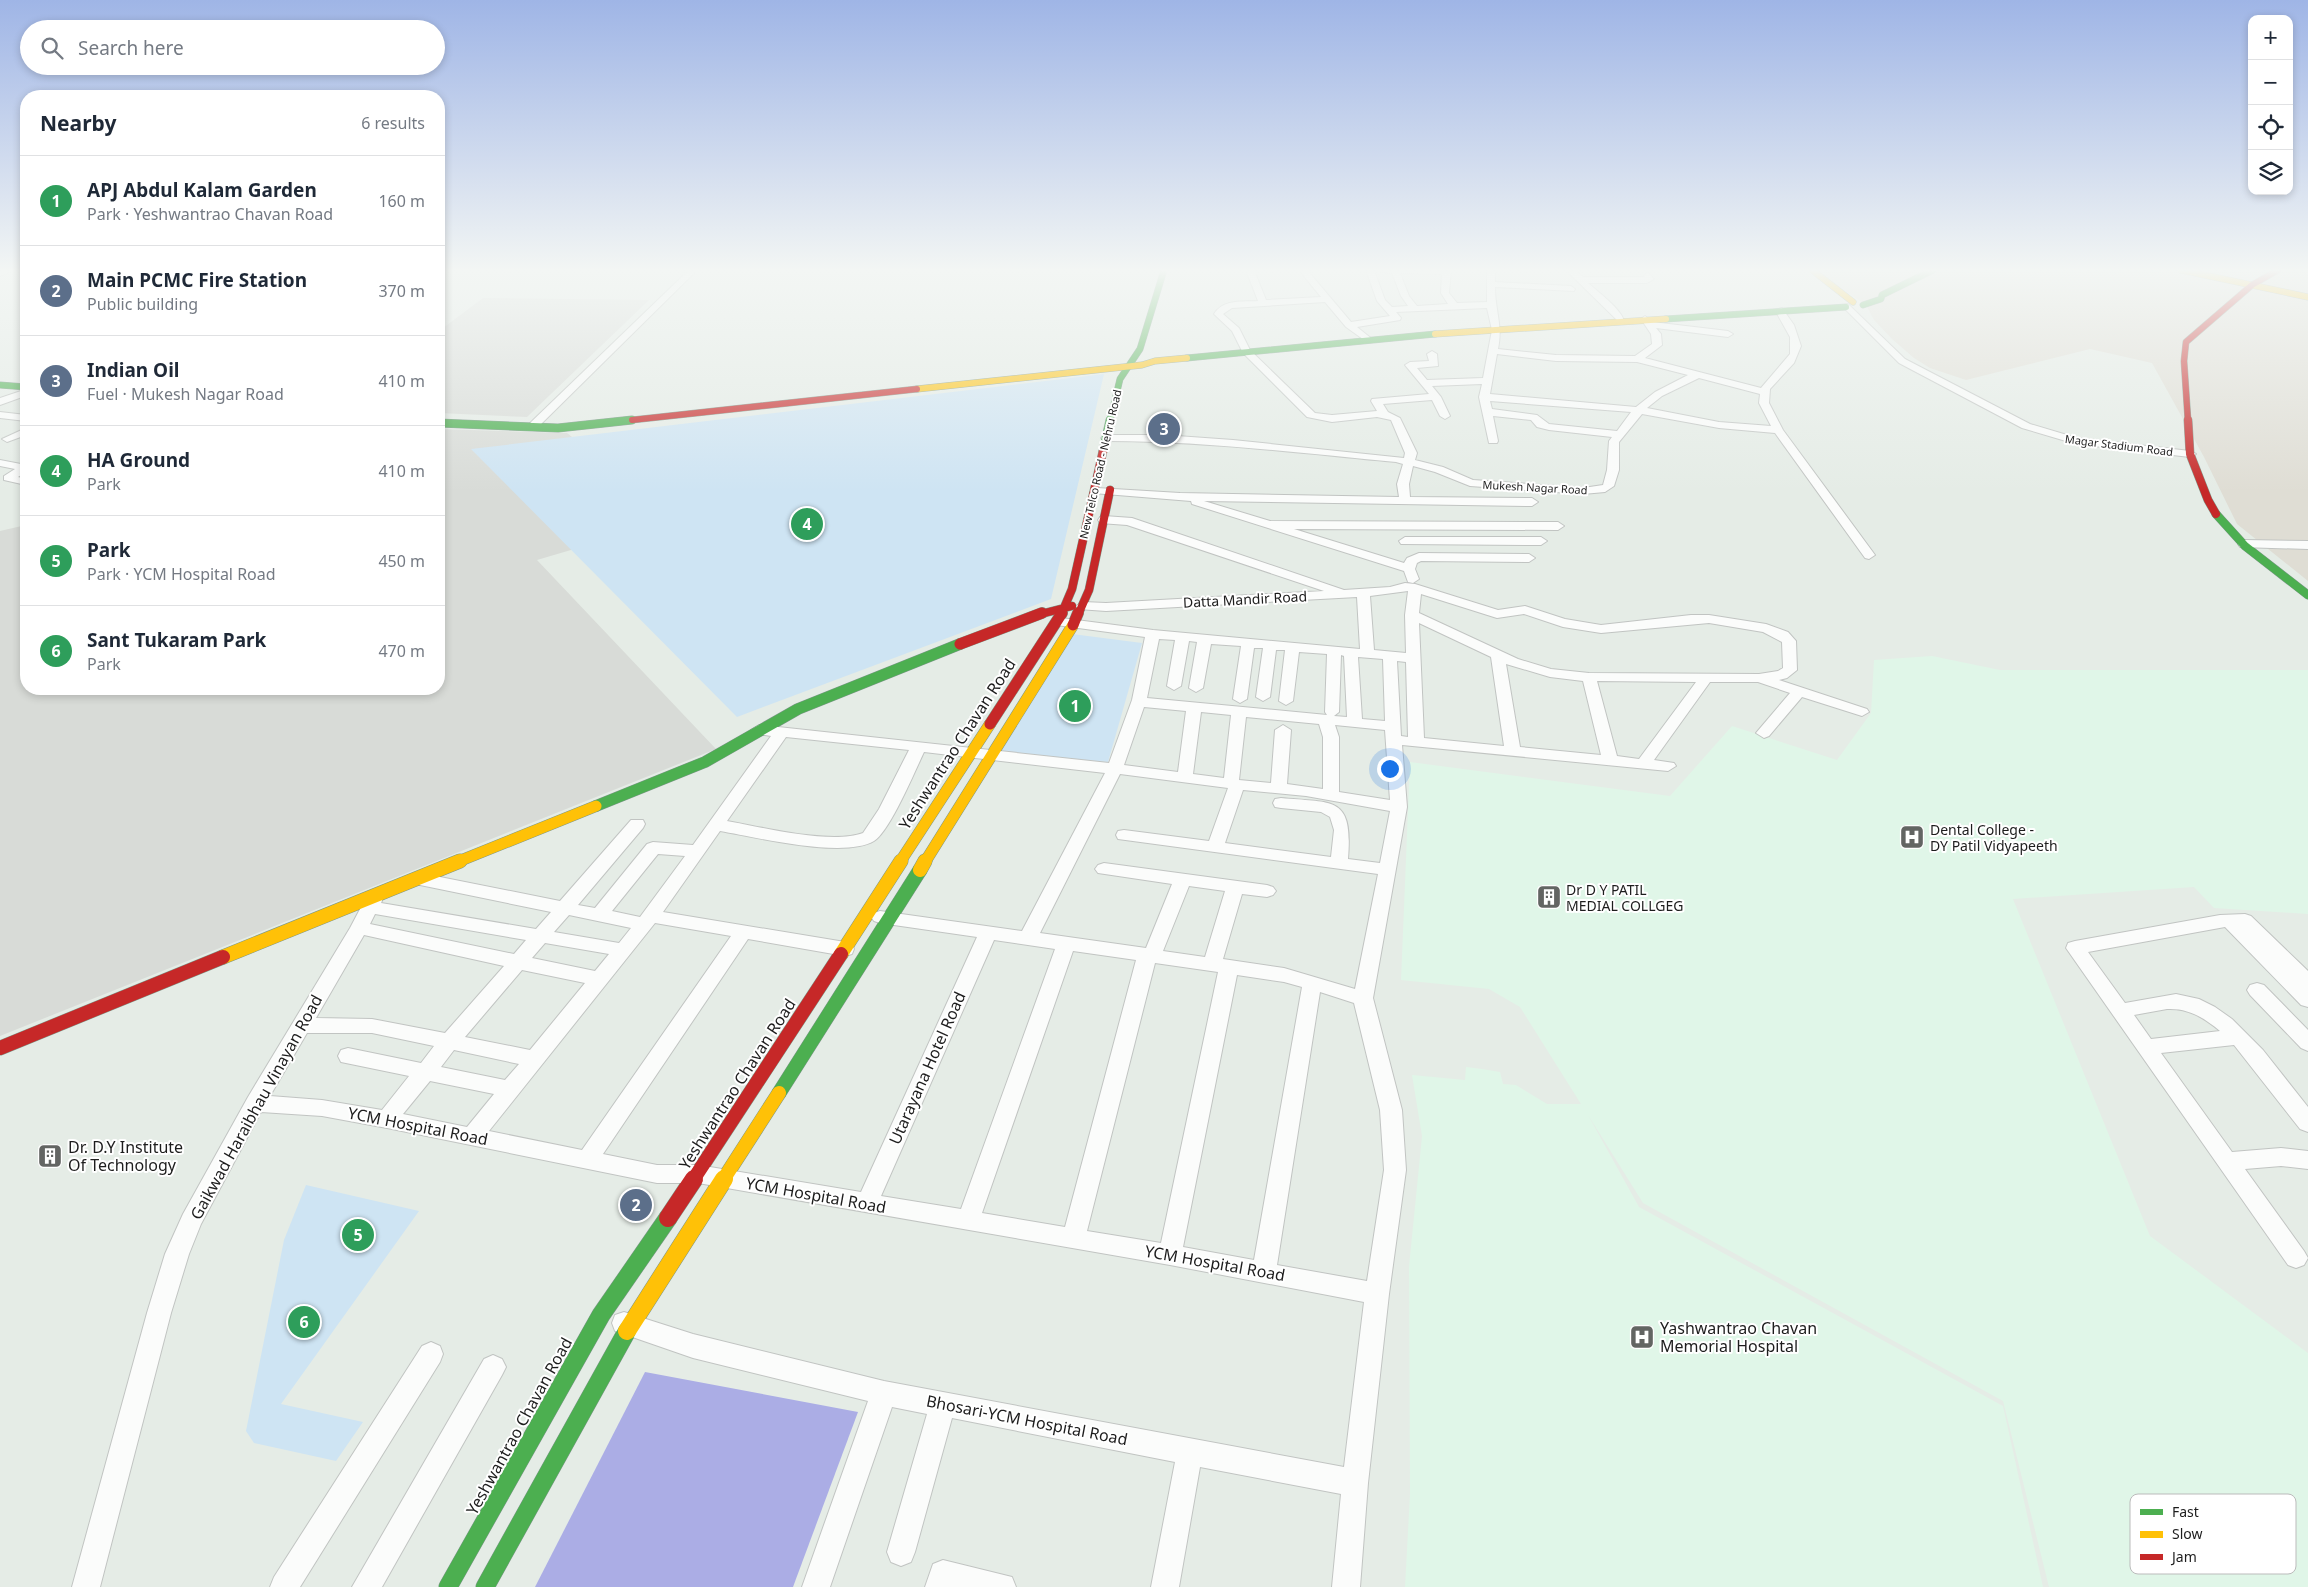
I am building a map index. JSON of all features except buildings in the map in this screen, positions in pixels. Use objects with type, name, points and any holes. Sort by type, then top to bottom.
[{"type":"street","points":[[445,419],[533,426],[617,344]]},
{"type":"street","name":"New Telco Road - Nehru Road","points":[[1140,363],[1142,344]]},
{"type":"street","name":"New Telco Road - Nehru Road","points":[[1133,379],[1147,344]]},
{"type":"street","points":[[1243,344],[1246,351],[1311,415],[1330,420],[1385,415]]},
{"type":"street","points":[[445,423],[533,426],[559,424],[1316,344]]},
{"type":"street","points":[[1493,441],[1484,397],[1485,381],[1494,344]]},
{"type":"street","points":[[1637,359],[1656,344]]},
{"type":"street","points":[[1795,344],[1795,356],[1790,365],[1768,385],[1764,392],[1764,403],[1778,430],[1869,555]]},
{"type":"street","name":"Magar Stadium Road","points":[[1884,344],[1891,353],[1908,365],[2042,432],[2076,441],[2190,454]]},
{"type":"street","points":[[2186,344],[2184,361],[2190,454],[2213,511],[2229,532],[2308,595]]},
{"type":"street","points":[[1492,351],[1556,358],[1637,359],[1764,392]]},
{"type":"street","points":[[1432,354],[1435,364],[1410,365],[1436,397],[1445,416]]},
{"type":"street","name":"New Telco Road - Nehru Road","points":[[1066,606],[1072,589],[1120,379],[1140,363]]},
{"type":"street","name":"Mukesh Nagar Road","points":[[1106,438],[1163,438],[1233,443],[1410,461],[1439,469],[1470,483],[1564,491],[1597,490],[1608,486],[1613,470],[1614,441],[1621,435],[1638,410],[1659,394],[1704,377]]},
{"type":"street","points":[[1425,383],[1485,381]]},
{"type":"street","points":[[0,385],[20,391]]},
{"type":"street","points":[[0,392],[20,392]]},
{"type":"street","points":[[0,402],[20,394]]},
{"type":"street","points":[[1405,500],[1403,484],[1411,453],[1397,421],[1385,415],[1376,402],[1436,397]]},
{"type":"street","points":[[1484,397],[1638,410],[1727,426],[1778,430]]},
{"type":"street","points":[[1487,412],[1527,416],[1537,419],[1541,425],[1549,427],[1621,435]]},
{"type":"street","points":[[0,415],[20,417]]},
{"type":"street","name":"New Telco Road - Nehru Road","points":[[1118,452],[1123,425]]},
{"type":"street","points":[[7,438],[20,433]]},
{"type":"street","points":[[0,463],[20,467]]},
{"type":"street","points":[[20,471],[8,478],[20,481]]},
{"type":"street","name":"New Telco Road - Nehru Road","points":[[1083,606],[1089,590],[1113,476]]},
{"type":"street","points":[[1094,491],[1180,497],[1532,502]]},
{"type":"street","points":[[1180,497],[1408,570],[1413,578],[1410,588],[1416,742]]},
{"type":"street","points":[[1104,520],[1128,521],[1346,594]]},
{"type":"street","points":[[1268,525],[1558,526]]},
{"type":"street","points":[[1464,525],[1471,540]]},
{"type":"street","points":[[1405,541],[1541,541]]},
{"type":"street","points":[[2244,544],[2308,545]]},
{"type":"street","points":[[1408,570],[1411,561],[1427,556],[1529,558]]},
{"type":"street","points":[[1410,588],[1497,614],[1525,610],[1563,623],[1594,628],[1623,628],[1691,619],[1709,619],[1766,628],[1783,635],[1789,641],[1790,670],[1782,675],[1759,678],[1589,677],[1550,673],[1512,662],[1497,653],[1412,615]]},
{"type":"street","name":"Datta Mandir Road","points":[[1083,606],[1106,608],[1346,594],[1410,588]]},
{"type":"street","points":[[1363,592],[1367,654]]},
{"type":"street","points":[[0,1048],[372,901],[420,879],[705,762],[798,709],[1022,619],[1066,606],[1083,606],[891,919],[726,1179],[630,1325],[597,1381],[485,1587]]},
{"type":"street","name":"Yeshwantrao Chavan Road","points":[[448,1587],[601,1315],[698,1174],[868,915],[970,752],[1066,606]]},
{"type":"street","points":[[1056,622],[1153,634],[1414,658]]},
{"type":"street","points":[[1028,938],[1115,769],[1138,702],[1153,634]]},
{"type":"street","points":[[1174,686],[1183,637]]},
{"type":"street","points":[[1196,688],[1205,639]]},
{"type":"street","points":[[1215,848],[1234,785],[1240,706],[1248,643]]},
{"type":"street","points":[[1263,697],[1270,645]]},
{"type":"street","points":[[1286,701],[1292,647]]},
{"type":"street","points":[[1331,795],[1329,716],[1334,651]]},
{"type":"street","points":[[1351,652],[1356,723]]},
{"type":"street","points":[[1497,653],[1513,752]]},
{"type":"street","points":[[1346,1587],[1355,1482],[1377,1294],[1395,1170],[1395,1139],[1391,1110],[1363,998],[1399,807],[1395,777],[1397,764],[1393,733],[1390,656]]},
{"type":"street","points":[[1589,677],[1610,761]]},
{"type":"street","points":[[1643,764],[1706,678]]},
{"type":"street","points":[[1759,678],[1862,712]]},
{"type":"street","points":[[1764,733],[1799,692]]},
{"type":"street","points":[[1138,702],[1194,708],[1240,706],[1329,716],[1393,733],[1416,742],[1668,766]]},
{"type":"street","points":[[1185,778],[1194,708]]},
{"type":"street","points":[[759,730],[970,752],[1234,785],[1325,807],[1337,814],[1342,830],[1339,864]]},
{"type":"street","points":[[1280,796],[1283,730]]},
{"type":"street","points":[[471,1137],[648,920],[782,732]]},
{"type":"street","points":[[716,825],[831,843],[860,842],[874,833],[919,747]]},
{"type":"street","points":[[1280,796],[1331,795],[1399,807]]},
{"type":"street","points":[[387,1118],[450,1041],[638,824]]},
{"type":"street","points":[[1124,835],[1387,870]]},
{"type":"street","points":[[600,915],[653,848],[697,851]]},
{"type":"street","points":[[1104,869],[1267,891]]},
{"type":"street","points":[[420,879],[600,915],[743,932],[845,949]]},
{"type":"street","points":[[1073,1239],[1150,956],[1182,881]]},
{"type":"street","points":[[1170,1255],[1234,886]]},
{"type":"street","points":[[372,901],[542,936],[623,950]]},
{"type":"street","name":"Gaikwad Haraibhau Vinayan Road","points":[[86,1587],[159,1313],[177,1254],[208,1188],[255,1104],[359,928],[372,901]]},
{"type":"street","points":[[868,915],[1284,975],[1363,998]]},
{"type":"street","points":[[2296,1258],[2075,948],[2245,920],[2308,983]]},
{"type":"street","points":[[2230,921],[2308,1000]]},
{"type":"street","points":[[359,928],[598,980]]},
{"type":"street","points":[[587,1160],[743,932]]},
{"type":"street","name":"Utarayana Hotel Road","points":[[867,1204],[988,933]]},
{"type":"street","points":[[968,1221],[1066,944]]},
{"type":"street","points":[[1264,1272],[1312,982]]},
{"type":"street","points":[[2257,990],[2308,1043]]},
{"type":"street","points":[[2121,1011],[2155,1003],[2191,1004],[2223,1021],[2273,1077],[2308,1124]]},
{"type":"street","points":[[301,1025],[372,1026],[534,1059]]},
{"type":"street","points":[[2147,1047],[2237,1037]]},
{"type":"street","points":[[348,1056],[426,1070],[510,1089]]},
{"type":"street","name":"YCM Hospital Road","points":[[255,1104],[322,1108],[387,1118],[471,1137],[657,1174],[698,1174],[1170,1255],[1377,1294]]},
{"type":"street","points":[[2228,1161],[2281,1157],[2308,1160]]},
{"type":"street","name":"Bhosari-YCM Hospital Road","points":[[601,1315],[693,1346],[884,1393],[1355,1482]]},
{"type":"street","points":[[284,1587],[431,1354]]},
{"type":"street","points":[[366,1587],[493,1367]]},
{"type":"street","points":[[816,1587],[884,1393]]},
{"type":"street","points":[[901,1552],[943,1404]]},
{"type":"street","points":[[1165,1587],[1190,1451]]},
{"type":"street","points":[[940,1587],[943,1574],[1002,1587]]},
{"type":"shaded area","points":[[445,344],[603,344],[527,417],[445,413]]},
{"type":"shaded area","points":[[1898,344],[2308,344],[2308,581],[2237,524],[2204,457],[2152,363],[2090,349],[1966,380],[1930,368],[1914,358]]},
{"type":"shaded area","points":[[1104,374],[1051,599],[737,717],[471,449]]},
{"type":"shaded area","points":[[445,429],[567,433],[676,519],[537,560],[716,749],[0,1036],[0,531],[20,526],[20,695],[445,695]]},
{"type":"shaded area","points":[[1072,634],[1142,643],[1108,762],[996,752]]},
{"type":"shaded area","points":[[1932,656],[2000,670],[2308,670],[2308,914],[2214,908],[2194,887],[2013,899],[2150,1236],[2308,1353],[2308,1587],[2049,1587],[2003,1401],[1643,1203],[1588,1115],[1639,1207],[2003,1406],[2043,1587],[1405,1587],[1410,1494],[1409,1267],[1422,1136],[1412,1075],[1465,1080],[1466,1067],[1500,1072],[1503,1084],[1516,1085],[1547,1104],[1581,1104],[1520,1007],[1489,989],[1401,980],[1410,762],[1670,796],[1732,726],[1837,760],[1871,713],[1874,660]]},
{"type":"shaded area","points":[[306,1185],[419,1211],[281,1404],[363,1422],[336,1461],[254,1443],[246,1431],[284,1240]]},
{"type":"shaded area","points":[[645,1372],[858,1412],[793,1587],[535,1587]]},
{"type":"traffic: fast","points":[[1103,451],[1120,379],[1142,344]]},
{"type":"traffic: fast","points":[[1187,358],[1319,344]]},
{"type":"traffic: fast","points":[[0,385],[20,387]]},
{"type":"traffic: fast","points":[[445,423],[558,428],[632,420]]},
{"type":"traffic: fast","points":[[2216,514],[2233,536],[2308,595]]},
{"type":"traffic: fast","points":[[596,806],[705,762],[798,709],[960,644]]},
{"type":"traffic: fast","points":[[779,1093],[920,870]]},
{"type":"traffic: fast","points":[[448,1587],[601,1315],[668,1218]]},
{"type":"traffic: fast","points":[[485,1587],[627,1331]]},
{"type":"traffic: slow","points":[[917,389],[1142,365],[1155,361],[1187,358]]},
{"type":"traffic: slow","points":[[920,870],[990,755],[1073,625]]},
{"type":"traffic: slow","points":[[841,954],[990,724]]},
{"type":"traffic: slow","points":[[223,957],[596,806]]},
{"type":"traffic: slow","points":[[627,1331],[779,1093]]},
{"type":"traffic: jam","points":[[2186,344],[2184,361],[2190,454],[2208,500],[2216,514]]},
{"type":"traffic: jam","points":[[632,420],[917,389]]},
{"type":"traffic: jam","points":[[990,724],[1063,612],[1072,589],[1103,451]]},
{"type":"traffic: jam","points":[[1073,625],[1089,590],[1110,490]]},
{"type":"traffic: jam","points":[[960,644],[1031,616],[1072,606]]},
{"type":"traffic: jam","points":[[668,1218],[841,954]]},
{"type":"traffic: jam","points":[[0,1048],[223,957]]},
{"type":"place","name":"Indian Oil","points":[[1164,429]]},
{"type":"place","name":"HA Ground","points":[[807,524]]},
{"type":"place","name":"APJ Abdul Kalam Garden","points":[[1075,706]]},
{"type":"place","name":"Dental College - DY Patil Vidyapeeth","points":[[1912,837]]},
{"type":"place","name":"Dr D Y PATIL MEDIAL COLLGEG","points":[[1549,897]]},
{"type":"place","name":"Dr. D.Y Institute Of Technology","points":[[50,1156]]},
{"type":"place","name":"Main PCMC Fire Station","points":[[636,1205]]},
{"type":"place","name":"Park","points":[[358,1235]]},
{"type":"place","name":"Sant Tukaram Park","points":[[304,1322]]},
{"type":"place","name":"Yashwantrao Chavan Memorial Hospital","points":[[1642,1337]]}]
